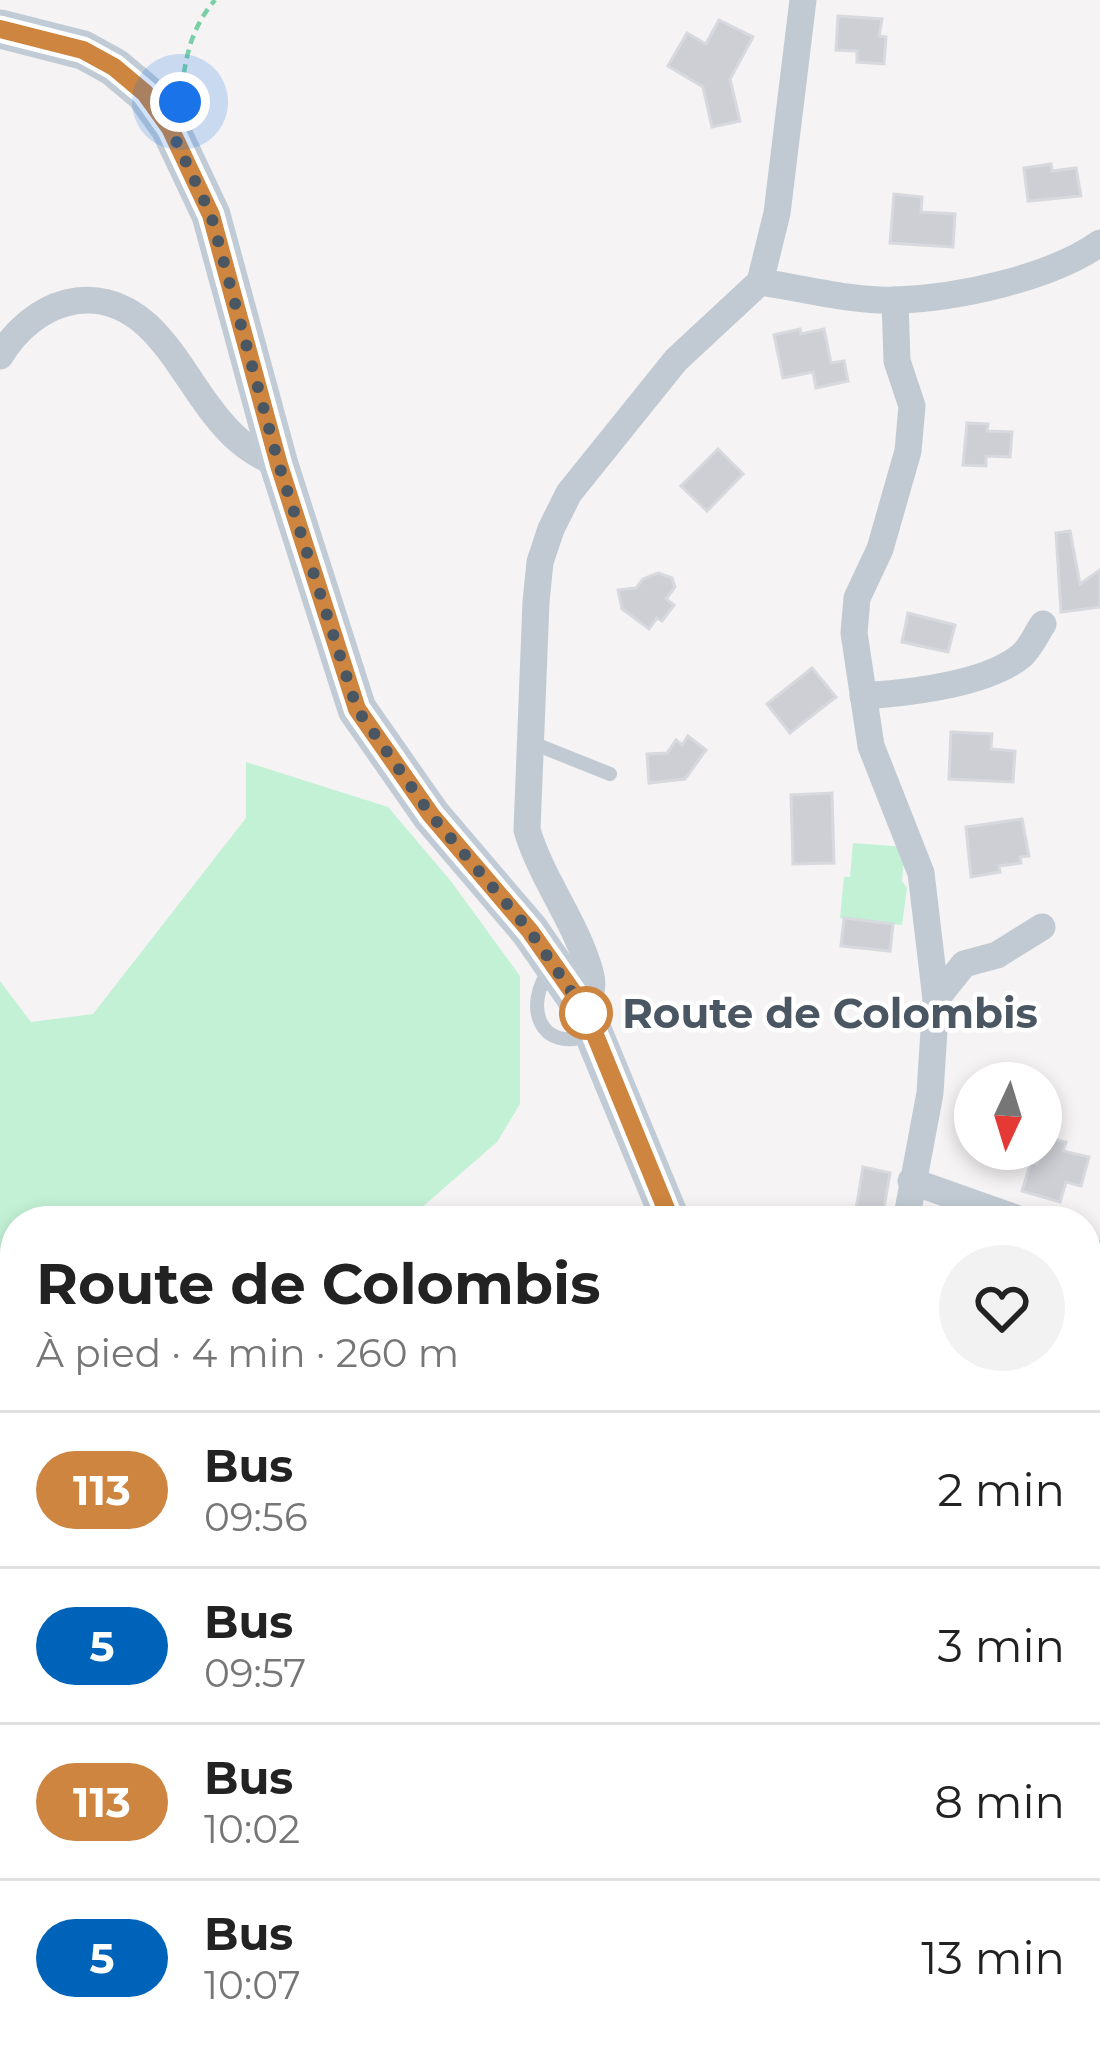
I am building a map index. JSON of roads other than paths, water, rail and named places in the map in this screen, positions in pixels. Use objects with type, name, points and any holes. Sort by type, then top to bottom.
[{"type":"street","points":[[590,1021],[591,975],[537,862],[527,830],[540,562],[569,493],[676,359],[760,282],[777,213],[803,0]]},
{"type":"street","points":[[0,29],[83,50],[114,67],[145,93],[170,128],[211,215],[279,465],[357,709],[431,815],[555,964],[590,1021],[665,1206]]},
{"type":"street","points":[[760,282],[895,301],[1025,277],[1081,257],[1100,243]]},
{"type":"street","points":[[0,356],[16,329],[45,309],[76,299],[114,306],[144,321],[169,348],[219,420],[249,451],[279,465]]},
{"type":"street","points":[[895,301],[897,361],[912,406],[908,451],[880,549],[857,598],[854,633],[871,746],[921,873],[936,999],[930,1093],[908,1206]]},
{"type":"street","points":[[862,696],[917,692],[965,681],[1022,656],[1042,624]]},
{"type":"street","points":[[936,999],[964,964],[997,955],[1042,927]]},
{"type":"street","points":[[911,1181],[982,1206]]},
{"type":"lane","points":[[530,742],[610,774]]},
{"type":"place","name":"Route de Colombis","points":[[586,1013]]}]
